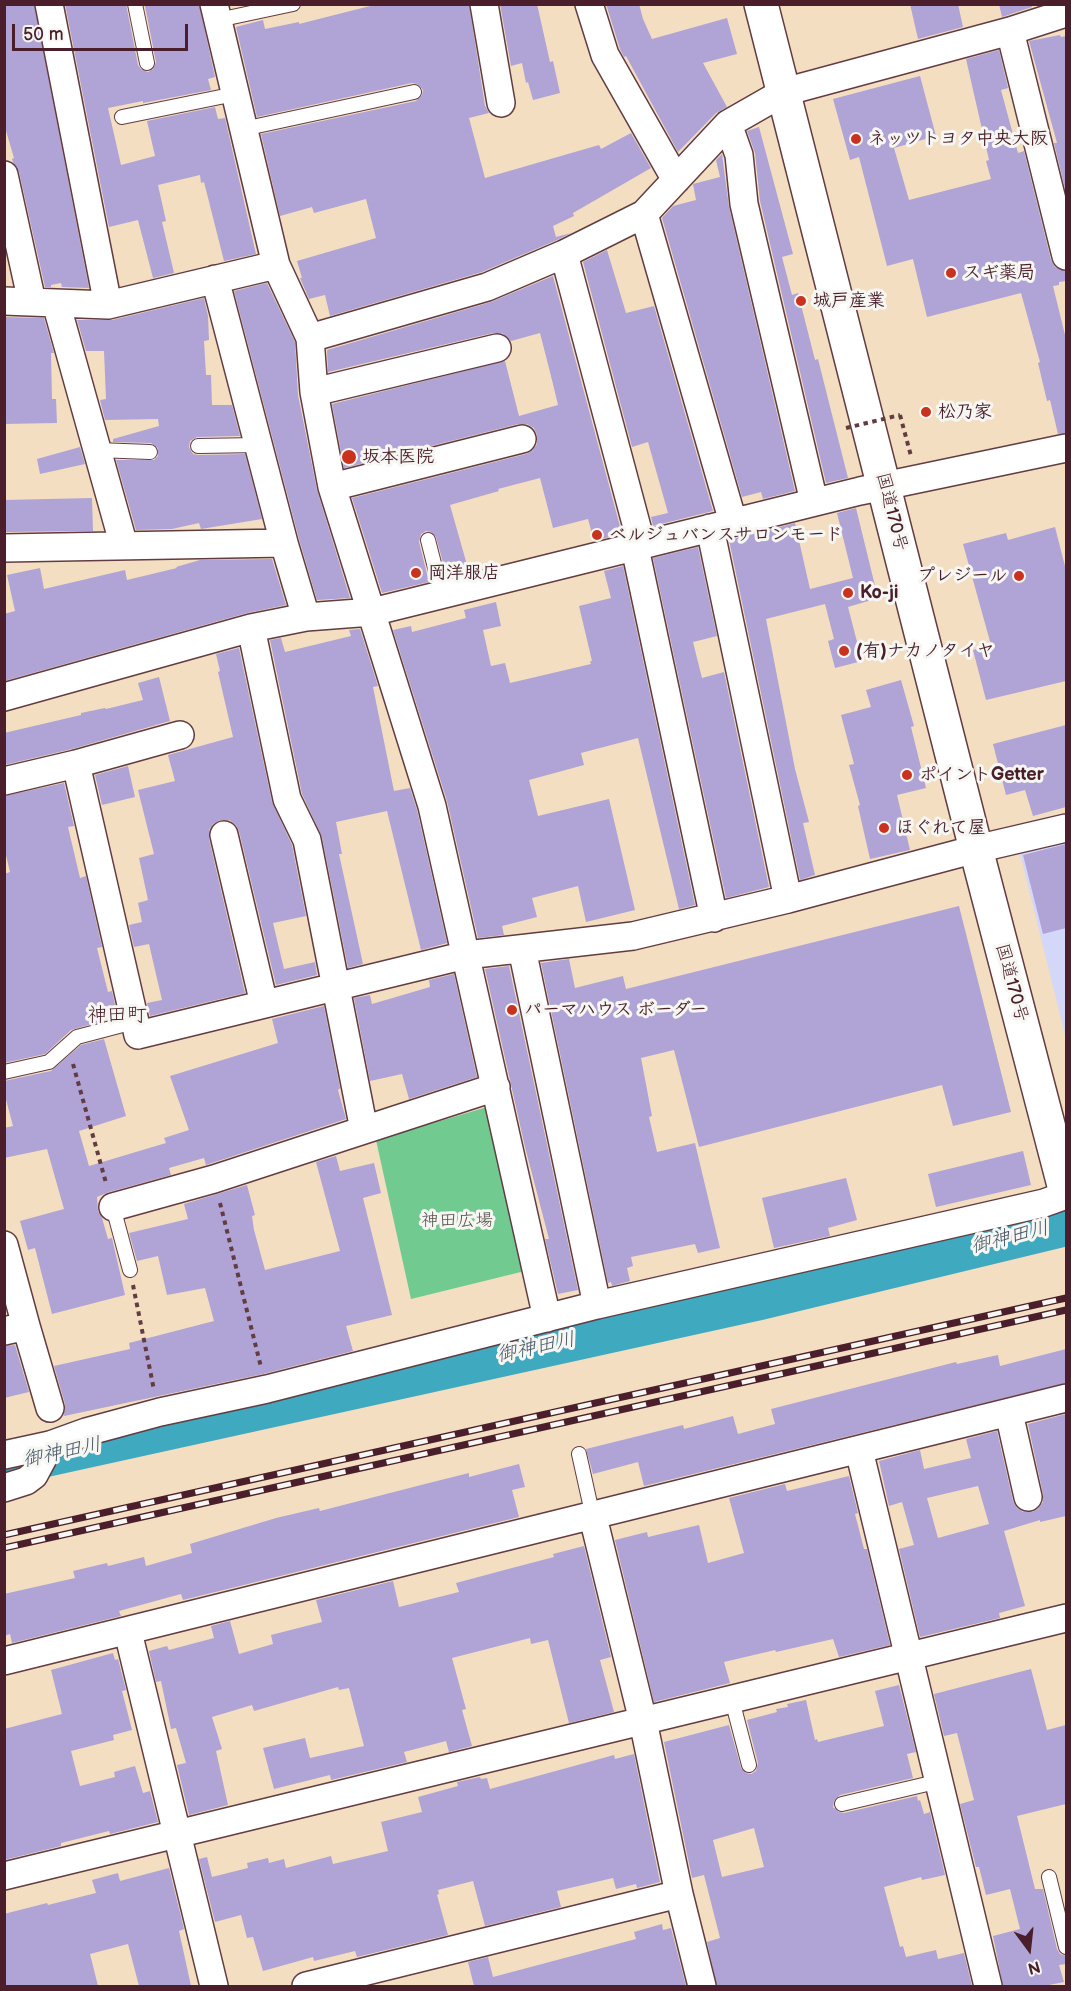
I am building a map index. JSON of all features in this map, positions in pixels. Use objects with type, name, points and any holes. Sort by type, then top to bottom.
[{"type":"highway","name":"国道170号","points":[[761,4],[1066,1194]]},
{"type":"street","points":[[49,4],[108,305]]},
{"type":"street","points":[[484,4],[501,103]]},
{"type":"street","points":[[589,4],[605,55],[676,180]]},
{"type":"street","points":[[310,338],[487,287],[564,254],[644,214],[728,124],[784,92],[1010,31],[1057,11]]},
{"type":"street","points":[[216,12],[276,266],[310,338],[314,392],[332,487],[432,806],[547,1318]]},
{"type":"street","points":[[1010,31],[1066,256]]},
{"type":"street","points":[[728,124],[739,155],[744,204],[814,502]]},
{"type":"street","points":[[4,175],[44,302],[97,450],[124,546]]},
{"type":"street","points":[[644,214],[722,525],[788,899]]},
{"type":"street","points":[[564,254],[638,547],[714,918]]},
{"type":"street","points":[[4,302],[108,305],[276,266]]},
{"type":"street","points":[[214,279],[306,617]]},
{"type":"street","points":[[314,392],[497,348]]},
{"type":"street","points":[[332,487],[522,439]]},
{"type":"street","points":[[4,696],[251,628],[306,617],[372,612],[814,502],[1066,448]]},
{"type":"street","points":[[4,548],[284,543]]},
{"type":"street","points":[[251,628],[287,799],[307,840],[364,1130]]},
{"type":"street","points":[[4,781],[76,765],[180,735]]},
{"type":"street","points":[[76,765],[138,1035],[466,955],[633,936],[714,918],[976,849],[1066,828]]},
{"type":"street","points":[[224,835],[264,1004]]},
{"type":"street","points":[[522,949],[597,1305]]},
{"type":"street","points":[[113,1207],[214,1179],[496,1087]]},
{"type":"street","points":[[4,1488],[26,1481],[44,1458],[86,1432],[158,1412],[267,1389],[597,1305],[1044,1203],[1066,1194]]},
{"type":"street","points":[[4,1245],[15,1328],[50,1408]]},
{"type":"street","points":[[4,1661],[593,1517],[1066,1398]]},
{"type":"street","points":[[1009,1413],[1028,1497]]},
{"type":"street","points":[[859,1450],[988,1986]]},
{"type":"street","points":[[4,1455],[44,1458]]},
{"type":"street","points":[[593,1517],[643,1721],[679,1894],[702,1986]]},
{"type":"street","points":[[4,1876],[1066,1618]]},
{"type":"street","points":[[128,1632],[214,1986]]},
{"type":"street","points":[[306,1986],[679,1894]]},
{"type":"lane","points":[[135,4],[147,63]]},
{"type":"lane","points":[[216,12],[293,4]]},
{"type":"lane","points":[[243,129],[414,92]]},
{"type":"lane","points":[[122,117],[235,94]]},
{"type":"lane","points":[[198,446],[258,445]]},
{"type":"lane","points":[[97,450],[150,452]]},
{"type":"lane","points":[[428,540],[442,595]]},
{"type":"lane","points":[[4,1072],[49,1062],[77,1037],[135,1022]]},
{"type":"lane","points":[[113,1207],[130,1270]]},
{"type":"lane","points":[[579,1454],[593,1517]]},
{"type":"lane","points":[[732,1700],[749,1765]]},
{"type":"lane","points":[[842,1804],[940,1781]]},
{"type":"lane","points":[[1049,1877],[1066,1947]]},
{"type":"path","points":[[846,428],[900,415],[911,459]]},
{"type":"path","points":[[68,1046],[113,1207]]},
{"type":"path","points":[[214,1179],[262,1370]]},
{"type":"path","points":[[130,1270],[155,1393]]},
{"type":"shaded area","points":[[1066,838],[1066,1039],[1019,850]]},
{"type":"green space","name":"神田広場","points":[[494,1105],[529,1270],[411,1299],[376,1140]]},
{"type":"building","points":[[4,4],[34,4],[89,288],[62,287],[61,283],[45,287],[19,172],[12,159],[14,158],[4,124]]},
{"type":"building","points":[[65,4],[126,4],[138,65],[148,72],[153,69],[156,62],[145,6],[199,4],[215,77],[208,79],[211,90],[108,108],[121,165],[155,156],[147,121],[215,107],[218,119],[225,118],[256,254],[224,261],[204,182],[201,183],[200,175],[158,185],[166,221],[162,222],[174,273],[120,286],[153,278],[138,220],[109,227]]},
{"type":"building","points":[[378,4],[469,4],[485,106],[489,113],[469,118],[485,178],[599,145],[601,149],[631,133],[651,168],[573,213],[574,216],[553,226],[556,237],[571,233],[557,240],[482,272],[330,316],[325,295],[309,299],[300,278],[302,278],[297,261],[376,238],[366,199],[314,213],[312,207],[280,216],[261,134],[416,101],[422,95],[423,90],[417,84],[412,83],[257,117],[236,27],[263,20],[265,29],[299,22],[299,24]]},
{"type":"building","points":[[500,4],[537,4],[550,62],[553,61],[560,93],[533,100],[528,82],[526,83],[522,63],[511,66]]},
{"type":"building","points":[[606,4],[639,4],[652,39],[727,18],[737,54],[703,63],[727,107],[716,113],[678,152],[620,49]]},
{"type":"building","points":[[910,4],[958,4],[963,27],[918,39]]},
{"type":"building","points":[[999,4],[1032,4],[1032,7],[1002,17]]},
{"type":"building","points":[[1060,35],[1061,37],[1066,36],[1066,193],[1054,143],[1057,143],[1029,41]]},
{"type":"building","points":[[999,50],[1008,88],[1001,90],[1018,153],[1024,151],[1051,260],[1055,267],[1066,271],[1066,281],[1053,286],[1066,339],[1066,433],[1058,434],[1050,400],[1047,401],[1038,363],[1040,362],[1021,293],[927,317],[913,259],[887,266],[859,157],[850,160],[833,99],[920,76],[936,136],[894,148],[909,200],[991,179],[986,161],[989,160],[966,59]]},
{"type":"building","points":[[759,127],[793,254],[782,257],[792,295],[798,293],[815,360],[818,359],[848,478],[826,483],[760,201],[755,153],[747,131]]},
{"type":"building","points":[[722,154],[729,207],[795,491],[763,499],[761,492],[742,497],[662,218],[673,206],[696,200],[693,184],[720,177],[716,160]]},
{"type":"building","points":[[607,250],[626,313],[654,306],[713,511],[653,526],[651,517],[668,513],[648,442],[632,447],[583,262]]},
{"type":"building","points":[[553,276],[622,534],[594,541],[588,519],[553,528],[540,478],[450,505],[469,572],[447,577],[436,537],[426,531],[421,534],[419,542],[429,582],[382,593],[352,498],[526,454],[532,451],[537,444],[537,435],[534,428],[527,424],[518,424],[344,468],[332,404],[505,361],[519,416],[558,405],[540,333],[511,341],[502,333],[493,333],[328,372],[327,350],[491,302]]},
{"type":"building","points":[[267,283],[295,342],[298,395],[317,490],[350,598],[317,600],[299,539],[234,291]]},
{"type":"building","points":[[204,298],[208,316],[209,340],[204,341],[206,375],[211,375],[212,405],[232,405],[240,436],[197,437],[190,441],[189,447],[193,454],[198,455],[245,454],[262,519],[201,529],[199,523],[172,529],[136,530],[116,460],[154,460],[158,456],[158,448],[151,443],[113,442],[113,439],[159,426],[158,419],[105,420],[100,400],[106,399],[104,351],[86,351],[77,320],[112,320]]},
{"type":"building","points":[[4,317],[44,318],[54,353],[51,353],[52,399],[56,399],[57,423],[4,424]]},
{"type":"building","points":[[80,447],[85,464],[40,474],[37,459]]},
{"type":"building","points":[[92,498],[93,531],[4,532],[4,500]]},
{"type":"building","points":[[856,508],[878,598],[848,607],[862,661],[835,668],[828,641],[834,639],[825,604],[766,619],[795,769],[809,822],[803,823],[815,875],[800,880],[729,540],[795,523],[810,589],[853,578],[837,513]]},
{"type":"building","points":[[1055,527],[1066,570],[1066,681],[986,700],[973,650],[991,645],[963,544],[1006,533],[1008,540]]},
{"type":"building","points":[[698,547],[717,636],[693,642],[702,678],[724,672],[769,887],[726,898],[653,558]]},
{"type":"building","points":[[272,559],[286,605],[247,613],[4,681],[4,614],[15,611],[7,575],[40,568],[44,589],[125,570],[127,580],[200,560]]},
{"type":"building","points":[[623,566],[695,905],[679,909],[638,738],[581,753],[584,765],[529,780],[538,816],[609,799],[635,910],[586,922],[578,886],[532,898],[537,917],[502,926],[504,935],[478,938],[447,801],[393,630],[411,626],[412,632],[466,618],[464,610],[496,602],[501,626],[483,630],[491,666],[505,663],[510,683],[591,664],[579,606],[611,598],[604,571]]},
{"type":"building","points":[[360,629],[378,686],[373,687],[394,791],[410,788],[447,943],[421,950],[387,811],[336,822],[342,854],[339,854],[363,964],[348,968],[322,837],[302,794],[270,640],[281,638],[285,652],[351,636],[349,630]]},
{"type":"building","points":[[239,648],[272,802],[292,845],[306,916],[273,923],[284,969],[315,962],[317,975],[276,985],[239,831],[236,825],[229,820],[220,820],[209,830],[209,839],[245,993],[150,1016],[147,1003],[162,1000],[149,944],[134,947],[129,925],[142,922],[138,903],[148,900],[139,858],[154,854],[138,790],[175,781],[168,755],[233,737],[216,654]]},
{"type":"building","points":[[159,677],[170,721],[72,749],[4,765],[4,733],[143,700],[138,683]]},
{"type":"building","points":[[901,680],[914,726],[911,727],[926,788],[897,795],[910,850],[870,859],[858,806],[860,805],[849,765],[854,764],[841,715],[871,707],[866,690]]},
{"type":"building","points":[[1066,725],[1066,807],[1033,816],[1025,790],[1006,795],[993,744]]},
{"type":"building","points":[[128,766],[135,797],[102,805],[95,775]]},
{"type":"building","points":[[64,783],[74,826],[68,827],[80,878],[86,876],[102,947],[97,948],[108,992],[112,991],[116,1009],[97,1013],[99,1022],[71,1030],[45,1054],[4,1063],[4,874],[10,872],[4,847],[4,796]]},
{"type":"building","points":[[1066,844],[1066,928],[1043,934],[1023,855]]},
{"type":"building","points":[[959,906],[1011,1112],[953,1126],[942,1085],[699,1147],[674,1050],[641,1058],[652,1116],[649,1117],[657,1152],[695,1143],[720,1248],[698,1253],[695,1244],[631,1257],[633,1266],[627,1268],[630,1281],[612,1286],[611,1282],[608,1283],[541,963],[569,959],[575,988],[623,976],[626,989]]},
{"type":"building","points":[[509,966],[578,1290],[558,1294],[545,1239],[549,1239],[525,1147],[485,969]]},
{"type":"building","points":[[454,974],[477,1077],[409,1099],[402,1074],[370,1081],[354,998],[370,995],[372,1004],[430,987],[429,980]]},
{"type":"building","points":[[324,1006],[340,1088],[338,1090],[346,1119],[206,1165],[204,1158],[169,1168],[171,1175],[97,1197],[98,1211],[108,1239],[112,1238],[125,1295],[52,1314],[35,1248],[28,1250],[20,1221],[64,1209],[47,1149],[4,1158],[4,1128],[13,1126],[4,1092],[4,1081],[51,1071],[81,1045],[104,1039],[126,1116],[79,1131],[89,1166],[166,1143],[164,1138],[189,1130],[170,1076],[278,1043],[272,1019]]},
{"type":"building","points":[[1023,1151],[1031,1185],[936,1207],[928,1174]]},
{"type":"building","points":[[336,1156],[340,1171],[374,1163],[381,1193],[363,1198],[392,1315],[346,1326],[353,1351],[263,1374],[64,1416],[65,1404],[54,1366],[130,1349],[129,1343],[214,1321],[205,1288],[167,1295],[158,1256],[137,1261],[129,1233],[188,1219],[184,1204],[247,1185],[255,1215],[252,1216],[254,1230],[265,1270],[340,1251],[316,1162]]},
{"type":"building","points":[[846,1178],[857,1220],[828,1228],[830,1236],[774,1248],[762,1198]]},
{"type":"building","points":[[15,1345],[29,1392],[4,1398],[4,1346]]},
{"type":"building","points":[[1066,1349],[1066,1383],[644,1486],[638,1462],[593,1474],[586,1449],[683,1425],[684,1429],[733,1416],[738,1434],[775,1424],[771,1409],[956,1362],[957,1364],[998,1355],[1000,1366]]},
{"type":"building","points":[[1066,1414],[1066,1516],[1040,1522],[1040,1520],[1004,1531],[1025,1606],[999,1613],[1000,1618],[920,1637],[899,1549],[914,1545],[902,1502],[889,1506],[879,1461],[920,1450],[924,1469],[971,1458],[966,1439],[997,1431],[1013,1501],[1023,1512],[1032,1512],[1038,1509],[1043,1502],[1043,1494],[1028,1424]],"holes":[[[978,1486],[989,1524],[938,1538],[927,1498]]]},
{"type":"building","points":[[519,1464],[525,1487],[512,1490],[519,1517],[183,1600],[181,1594],[119,1611],[121,1616],[12,1643],[10,1634],[4,1636],[4,1594],[75,1578],[73,1571],[107,1563],[108,1566],[144,1557],[146,1566],[192,1553],[190,1544],[276,1518],[319,1508],[320,1511],[469,1473],[469,1477]]},
{"type":"building","points":[[849,1476],[858,1513],[855,1514],[864,1549],[867,1549],[890,1645],[839,1657],[833,1639],[724,1662],[730,1683],[654,1702],[615,1540],[647,1532],[648,1537],[699,1525],[708,1563],[744,1553],[729,1498],[785,1484],[787,1491]]},
{"type":"building","points":[[584,1546],[611,1657],[600,1660],[614,1712],[569,1723],[548,1640],[531,1644],[530,1638],[452,1658],[466,1709],[462,1710],[472,1746],[449,1752],[446,1741],[404,1752],[407,1762],[331,1780],[330,1775],[274,1789],[263,1748],[305,1738],[310,1758],[364,1746],[349,1688],[339,1690],[338,1687],[254,1711],[252,1705],[212,1717],[222,1749],[216,1751],[228,1805],[189,1815],[177,1765],[186,1763],[176,1728],[171,1729],[161,1681],[156,1682],[149,1651],[167,1646],[169,1650],[214,1638],[211,1626],[230,1621],[239,1654],[273,1644],[271,1635],[322,1622],[316,1600],[393,1581],[399,1607],[459,1592],[456,1583],[554,1557],[553,1554]]},
{"type":"building","points":[[113,1653],[115,1660],[118,1659],[126,1690],[122,1691],[132,1730],[113,1735],[114,1740],[71,1751],[80,1786],[115,1777],[114,1772],[135,1766],[143,1793],[150,1791],[158,1822],[110,1834],[109,1831],[4,1860],[4,1729],[62,1714],[51,1670]]},
{"type":"building","points":[[1031,1669],[1047,1730],[1066,1725],[1066,1804],[1017,1816],[1035,1889],[1043,1889],[1057,1949],[1060,1954],[1066,1956],[1066,1964],[1059,1965],[1064,1982],[1044,1986],[1003,1986],[993,1936],[1020,1929],[1010,1889],[986,1895],[979,1867],[976,1867],[960,1804],[974,1800],[957,1733],[944,1736],[934,1694]]},
{"type":"building","points":[[899,1685],[916,1752],[907,1754],[913,1778],[840,1795],[834,1801],[833,1807],[844,1813],[917,1796],[924,1814],[930,1812],[945,1875],[922,1880],[921,1877],[884,1887],[900,1947],[903,1946],[906,1957],[936,1950],[938,1959],[964,1953],[972,1986],[717,1986],[707,1942],[720,1938],[704,1875],[692,1878],[664,1742],[729,1725],[741,1768],[751,1774],[756,1771],[758,1763],[747,1720],[777,1712],[776,1709],[788,1707],[787,1704],[806,1700],[815,1740],[817,1739],[818,1742],[884,1726],[875,1691]],"holes":[[[754,1828],[764,1867],[722,1877],[713,1840]]]},
{"type":"building","points":[[634,1754],[660,1882],[637,1888],[636,1884],[616,1889],[613,1878],[557,1891],[561,1907],[485,1926],[473,1881],[438,1890],[437,1895],[448,1935],[357,1957],[355,1951],[314,1961],[313,1957],[263,1971],[253,1937],[247,1938],[241,1915],[215,1922],[199,1859],[207,1857],[212,1877],[248,1868],[247,1863],[268,1858],[269,1863],[284,1859],[286,1868],[331,1856],[333,1864],[388,1851],[381,1822],[422,1812],[418,1797],[458,1786],[457,1782],[480,1777],[481,1779],[487,1778],[490,1789],[614,1755],[615,1759]]},
{"type":"building","points":[[169,1868],[184,1929],[179,1931],[191,1986],[139,1986],[128,1944],[90,1954],[98,1986],[4,1986],[4,1914],[96,1893],[92,1880],[118,1873],[120,1881]]},
{"type":"building","points":[[662,1924],[663,1930],[671,1928],[686,1986],[474,1986],[468,1962],[488,1957],[493,1977],[636,1939],[634,1932]]},
{"type":"waterway","name":"御神田川","points":[[23,1461],[760,1299],[1066,1225]]},
{"type":"railway","points":[[4,1535],[1066,1298]]},
{"type":"railway","points":[[4,1548],[1066,1310]]},
{"type":"place","name":"ネッツトヨタ中央大阪","points":[[856,139]]},
{"type":"place","name":"スギ薬局","points":[[951,273]]},
{"type":"place","name":"城戸産業","points":[[801,301]]},
{"type":"place","name":"松乃家","points":[[926,412]]},
{"type":"place","name":"坂本医院","points":[[349,457]]},
{"type":"place","name":"ベルジュバンスサロンモード","points":[[597,535]]},
{"type":"place","name":"岡洋服店","points":[[416,573]]},
{"type":"place","name":"プレジール","points":[[1019,576]]},
{"type":"place","name":"Ko-ji","points":[[848,593]]},
{"type":"place","name":"(有)ナカノタイヤ","points":[[844,651]]},
{"type":"place","name":"ポイントGetter","points":[[907,775]]},
{"type":"place","name":"ほぐれて屋","points":[[884,828]]},
{"type":"place","name":"パーマハウス ボーダー","points":[[512,1010]]},
{"type":"district","name":"神田町","points":[[117,1016]]}]
